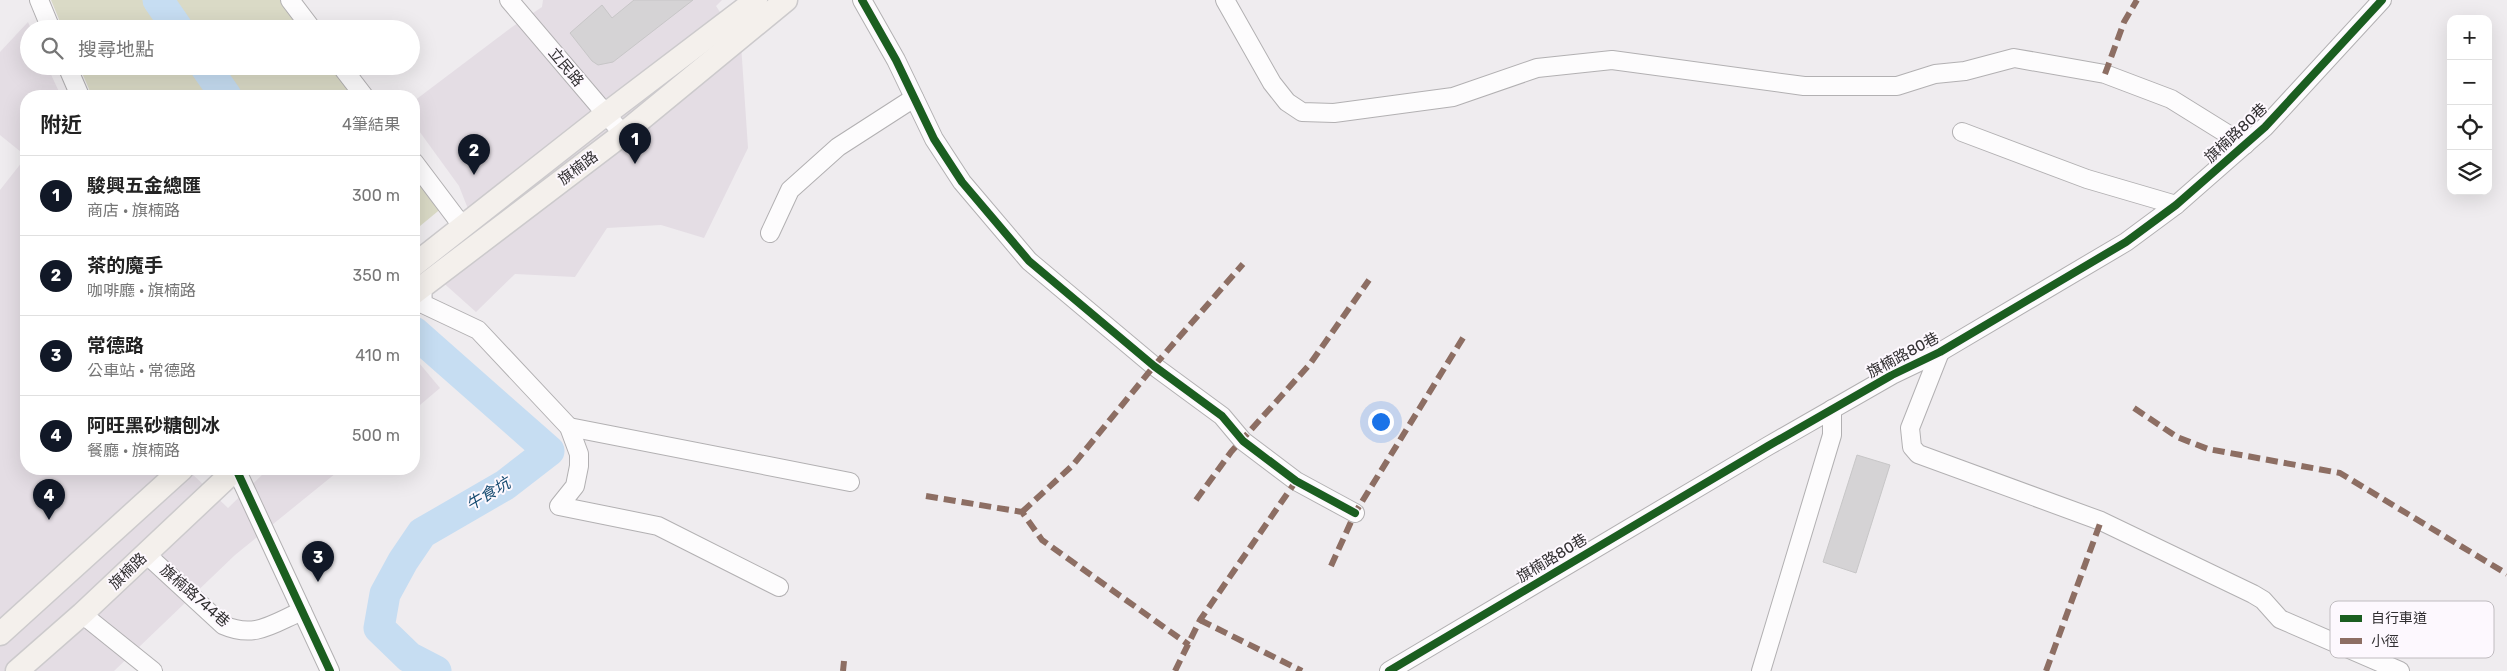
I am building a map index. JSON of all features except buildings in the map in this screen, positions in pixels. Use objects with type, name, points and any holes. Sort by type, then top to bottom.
[{"type":"main road","name":"旗楠路","points":[[420,260],[606,114],[756,0]]},
{"type":"main road","name":"旗楠路","points":[[420,288],[623,134],[786,0]]},
{"type":"main road","points":[[1,631],[175,475]]},
{"type":"main road","name":"旗楠路","points":[[17,671],[82,614],[230,475]]},
{"type":"street","points":[[39,0],[47,20]]},
{"type":"street","points":[[290,0],[305,20]]},
{"type":"street","name":"立民路","points":[[509,0],[623,134]]},
{"type":"street","points":[[862,0],[896,60],[934,139],[962,182],[1029,260],[1154,366],[1222,416],[1243,441],[1296,481],[1355,513]]},
{"type":"street","points":[[1225,0],[1272,82],[1287,102],[1302,112],[1334,114],[1453,97],[1537,68],[1612,60],[1804,86],[1897,86],[1935,74],[1964,71],[2014,58],[2104,74],[2163,96],[2245,144]]},
{"type":"street","name":"旗楠路80巷","points":[[1389,671],[1832,409],[1892,375],[1940,352],[2126,242],[2176,205],[2264,127],[2382,0]]},
{"type":"street","points":[[71,75],[77,90]]},
{"type":"street","points":[[348,75],[359,90]]},
{"type":"street","points":[[770,233],[790,190],[838,147],[914,98]]},
{"type":"street","points":[[1962,132],[2087,179],[2176,205]]},
{"type":"street","points":[[420,170],[463,227]]},
{"type":"street","points":[[420,296],[423,304],[478,330],[570,427],[579,454],[579,466],[575,486],[559,506],[658,526],[779,587]]},
{"type":"street","points":[[1940,352],[1910,428],[1909,438],[1918,454],[2020,490],[2133,534],[2253,594],[2263,600],[2280,619],[2330,641]]},
{"type":"street","points":[[1761,671],[1832,435],[1832,409]]},
{"type":"street","points":[[570,427],[850,482]]},
{"type":"street","points":[[239,475],[330,671]]},
{"type":"street","name":"旗楠路744巷","points":[[146,554],[223,625],[236,631],[253,632],[302,611]]},
{"type":"street","points":[[82,614],[153,671]]},
{"type":"street","points":[[2370,658],[2400,671]]},
{"type":"shaded area","points":[[543,0],[722,0],[716,6],[741,44],[748,148],[704,238],[661,225],[607,228],[575,277],[515,274],[476,312],[420,262],[472,219],[459,186],[420,132],[420,96],[512,27],[542,7]]},
{"type":"shaded area","points":[[20,31],[20,75],[51,75],[58,90],[20,90],[20,151],[0,135],[0,52]]},
{"type":"shaded area","points":[[20,165],[20,475],[193,475],[228,508],[262,475],[334,475],[235,555],[114,671],[0,671],[0,190]]},
{"type":"shaded area","points":[[420,364],[440,388],[420,405]]},
{"type":"green space","points":[[51,0],[280,0],[295,20],[59,20]]},
{"type":"green space","points":[[83,75],[339,75],[351,90],[89,90]]},
{"type":"green space","points":[[420,178],[443,207],[420,226]]},
{"type":"waterway","name":"牛食坑","points":[[158,0],[172,20]]},
{"type":"waterway","name":"牛食坑","points":[[211,75],[222,90]]},
{"type":"waterway","name":"牛食坑","points":[[420,337],[549,451],[505,485],[422,533],[403,561],[385,594],[379,628],[409,657],[436,671]]},
{"type":"marked path","points":[[2105,74],[2124,22],[2137,0]]},
{"type":"marked path","points":[[1022,512],[1073,465],[1154,366],[1243,264]]},
{"type":"marked path","points":[[1196,500],[1231,452],[1310,364],[1369,280]]},
{"type":"marked path","points":[[1331,566],[1355,513],[1466,333]]},
{"type":"marked path","points":[[2134,408],[2177,437],[2208,449],[2340,473],[2507,574]]},
{"type":"marked path","points":[[1175,671],[1200,620],[1296,481]]},
{"type":"marked path","points":[[926,496],[1022,512],[1042,540],[1189,645]]},
{"type":"marked path","points":[[2046,671],[2101,521]]},
{"type":"marked path","points":[[1200,620],[1302,671]]},
{"type":"marked path","points":[[843,671],[844,661]]},
{"type":"cycle path","points":[[862,0],[896,60],[934,139],[962,182],[1029,261],[1154,366],[1222,416],[1243,441],[1296,481],[1355,513]]},
{"type":"cycle path","points":[[1389,671],[1768,446],[1892,375],[1940,352],[2126,242],[2176,205],[2265,127],[2382,0]]},
{"type":"cycle path","points":[[239,475],[330,671]]},
{"type":"place","name":"駿興五金總匯","points":[[635,164]]},
{"type":"place","name":"茶的魔手","points":[[474,175]]},
{"type":"place","name":"阿旺黑砂糖刨冰","points":[[49,520]]},
{"type":"place","name":"常德路","points":[[318,582]]}]
